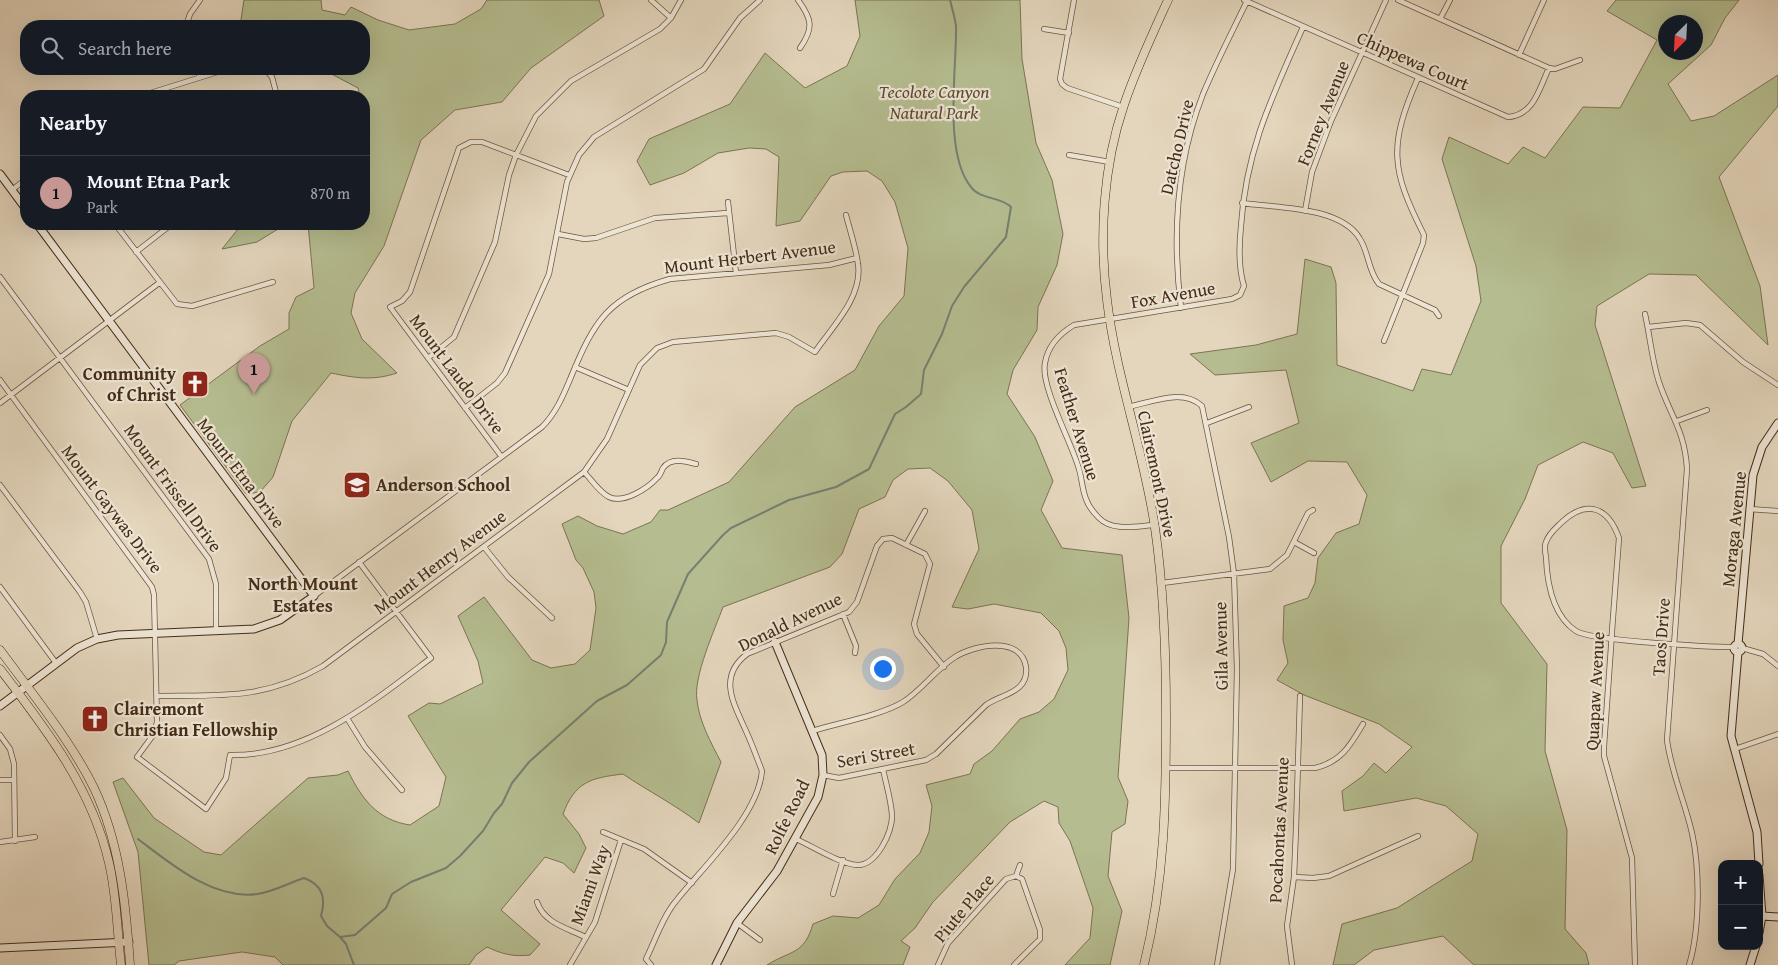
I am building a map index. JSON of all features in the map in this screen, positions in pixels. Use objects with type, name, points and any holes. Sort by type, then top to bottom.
[{"type":"main road","name":"Clairemont Drive","points":[[1144,965],[1155,917],[1162,864],[1166,768],[1166,644],[1162,583],[1154,524],[1110,320],[1103,236],[1110,162],[1123,107],[1138,66],[1168,0]]},
{"type":"main road","points":[[0,650],[81,764],[98,796],[113,840],[119,865],[129,942],[130,965]]},
{"type":"main road","points":[[0,669],[65,759],[94,816],[109,865],[121,965]]},
{"type":"street","points":[[188,20],[200,0]]},
{"type":"street","points":[[651,0],[671,18]]},
{"type":"street","points":[[428,358],[454,337],[495,242],[508,175],[536,116],[561,89],[660,29],[671,18],[681,0]]},
{"type":"street","points":[[465,408],[497,383],[505,373],[549,274],[569,175],[579,155],[594,136],[704,69],[740,18],[760,0]]},
{"type":"street","points":[[798,0],[810,20],[810,33],[800,48]]},
{"type":"street","points":[[1074,0],[1060,79],[1062,84],[1067,88],[1123,107]]},
{"type":"street","name":"Forney Avenue","points":[[1306,211],[1315,164],[1331,121],[1386,0]]},
{"type":"street","points":[[1398,0],[1549,68],[1555,69],[1580,60]]},
{"type":"street","points":[[1440,19],[1450,0]]},
{"type":"street","points":[[1519,54],[1544,0]]},
{"type":"street","name":"Chippewa Court","points":[[1245,1],[1508,117],[1522,114],[1530,108],[1549,68]]},
{"type":"street","name":"Datcho Drive","points":[[1181,308],[1176,269],[1176,227],[1182,168],[1204,94],[1245,1]]},
{"type":"street","points":[[1303,27],[1259,127],[1244,184],[1242,203],[1306,211],[1331,216],[1346,223],[1360,238],[1373,277],[1383,288],[1435,310],[1439,316]]},
{"type":"street","points":[[1044,29],[1069,33]]},
{"type":"street","points":[[160,90],[207,75]]},
{"type":"street","points":[[270,75],[275,90]]},
{"type":"street","points":[[1384,341],[1424,236],[1404,194],[1398,171],[1397,145],[1403,112],[1418,78]]},
{"type":"street","name":"Mount Laudo Drive","points":[[501,456],[390,307],[402,301],[410,292],[456,154],[460,148],[471,142],[482,142],[516,155]]},
{"type":"street","points":[[516,155],[569,175]]},
{"type":"street","points":[[1069,155],[1110,162]]},
{"type":"street","points":[[0,174],[20,201]]},
{"type":"street","points":[[12,190],[20,184]]},
{"type":"street","points":[[728,202],[736,273]]},
{"type":"street","name":"Fox Avenue","points":[[1110,320],[1232,299],[1240,295],[1244,286],[1241,275],[1240,241],[1242,203]]},
{"type":"street","points":[[558,234],[584,240],[596,238],[655,218],[728,212]]},
{"type":"street","points":[[846,215],[857,258]]},
{"type":"street","name":"Mount Etna Drive","points":[[42,230],[314,596]]},
{"type":"street","points":[[120,230],[171,299],[185,307],[273,282]]},
{"type":"street","points":[[136,252],[164,230]]},
{"type":"street","name":"Mount Herbert Avenue","points":[[0,706],[77,648],[97,638],[156,633],[254,629],[270,624],[314,596],[552,418],[592,330],[603,315],[622,297],[644,286],[670,279],[830,265],[857,258]]},
{"type":"street","name":"Mount Henry Avenue","points":[[157,696],[255,693],[286,685],[323,666],[584,472],[604,445],[640,365],[657,348],[673,342],[776,333],[789,337],[815,352],[853,297],[858,280],[857,258]]},
{"type":"street","name":"Mount Frissell Drive","points":[[0,278],[210,559],[216,584],[216,632]]},
{"type":"street","points":[[0,403],[159,283]]},
{"type":"street","name":"Taos Drive","points":[[1645,314],[1658,380],[1677,421],[1686,451],[1688,469],[1667,740],[1668,755],[1692,832],[1695,854],[1696,930],[1688,965]]},
{"type":"street","name":"Feather Avenue","points":[[1110,320],[1074,325],[1060,333],[1051,345],[1044,365],[1047,382],[1079,469],[1086,500],[1100,519],[1118,526],[1154,524]]},
{"type":"street","points":[[1648,327],[1686,323],[1700,325],[1743,362],[1778,385]]},
{"type":"street","points":[[575,367],[629,390]]},
{"type":"street","name":"Mount Gaywas Drive","points":[[0,380],[149,581],[154,595],[157,722],[154,734],[137,757],[206,809],[226,778],[230,755],[274,750],[327,730],[347,718]]},
{"type":"street","name":"Gila Avenue","points":[[1128,407],[1182,396],[1194,399],[1202,406],[1229,537],[1234,574],[1236,767],[1233,870],[1217,965]]},
{"type":"street","points":[[1207,423],[1249,407]]},
{"type":"street","points":[[1677,421],[1707,410]]},
{"type":"street","name":"Moraga Avenue","points":[[1758,860],[1757,832],[1735,749],[1731,724],[1749,509],[1757,460],[1770,433],[1778,423]]},
{"type":"street","points":[[584,472],[607,496],[618,500],[627,498],[658,478],[665,466],[672,462],[682,460],[696,464]]},
{"type":"street","points":[[0,485],[80,592],[86,602],[97,638]]},
{"type":"street","name":"Quapaw Avenue","points":[[1612,638],[1577,632],[1568,623],[1547,582],[1545,544],[1551,532],[1572,512],[1586,508],[1605,514],[1614,525],[1619,538],[1604,756],[1632,858],[1635,965]]},
{"type":"street","points":[[1749,509],[1778,511]]},
{"type":"street","points":[[1162,583],[1270,569],[1282,561],[1294,542],[1308,513],[1313,510]]},
{"type":"street","points":[[812,731],[903,702],[944,667],[917,634],[914,624],[930,564],[928,558],[906,545],[924,511]]},
{"type":"street","name":"Donald Avenue","points":[[652,965],[646,959],[674,902],[730,838],[750,804],[762,778],[762,771],[731,698],[730,680],[740,659],[775,642],[849,612],[857,602],[877,546],[883,539],[892,538],[906,545]]},
{"type":"street","points":[[1294,542],[1314,553]]},
{"type":"street","points":[[484,546],[508,577],[552,618]]},
{"type":"street","points":[[359,562],[432,658],[347,718],[365,747],[402,790]]},
{"type":"street","points":[[0,587],[56,663]]},
{"type":"street","points":[[843,614],[856,646],[855,654]]},
{"type":"street","points":[[1612,638],[1738,648],[1763,654],[1778,666]]},
{"type":"street","name":"Rolfe Road","points":[[716,965],[737,923],[777,871],[796,839],[818,797],[823,775],[822,755],[775,642]]},
{"type":"street","name":"Seri Street","points":[[823,775],[839,778],[926,760],[936,754],[986,705],[994,699],[1014,693],[1021,686],[1026,673],[1026,666],[1021,654],[1011,647],[1000,644],[972,650],[955,657],[944,667]]},
{"type":"street","name":"Pocahontas Avenue","points":[[1292,965],[1287,926],[1294,877],[1300,696]]},
{"type":"street","points":[[1166,768],[1315,768],[1337,760],[1349,749],[1363,724]]},
{"type":"street","points":[[1735,749],[1778,734]]},
{"type":"street","points":[[0,735],[10,749],[14,764],[15,841]]},
{"type":"street","points":[[796,839],[857,865],[872,861],[878,854],[891,824],[892,815],[883,769]]},
{"type":"street","points":[[0,780],[14,780]]},
{"type":"street","points":[[603,832],[644,849],[692,883]]},
{"type":"street","points":[[1294,877],[1329,876],[1418,836]]},
{"type":"street","points":[[0,842],[35,837]]},
{"type":"street","name":"Miami Way","points":[[570,965],[595,922],[621,840]]},
{"type":"street","points":[[833,894],[843,860]]},
{"type":"street","points":[[1014,965],[1040,939],[1040,930],[1022,879],[1016,876],[1020,865]]},
{"type":"street","name":"Piute Place","points":[[938,965],[948,943],[1006,879],[1016,876]]},
{"type":"street","points":[[537,902],[540,912],[547,919],[586,938]]},
{"type":"street","points":[[1763,916],[1778,917]]},
{"type":"street","points":[[737,923],[760,940]]},
{"type":"street","points":[[0,948],[129,942]]},
{"type":"street","points":[[1750,965],[1755,950]]},
{"type":"green space","points":[[244,0],[321,0],[322,10],[345,15],[351,7],[378,20],[409,30],[455,24],[481,9],[487,0],[599,0],[604,16],[531,68],[502,102],[455,110],[421,140],[384,246],[355,293],[351,313],[362,339],[397,373],[388,376],[364,378],[331,373],[292,421],[273,477],[260,492],[246,494],[180,405],[260,346],[289,329],[289,313],[296,297],[314,288],[309,230],[370,230],[370,90],[358,90],[333,75],[370,75],[370,20],[241,20]]},
{"type":"green space","name":"Tecolote Canyon Natural Park","points":[[855,0],[1020,0],[1022,59],[1036,143],[1052,180],[1063,234],[1057,265],[1038,307],[1037,330],[1013,370],[1007,394],[1035,437],[1053,481],[1041,510],[1062,548],[1122,555],[1129,618],[1118,777],[1128,801],[1125,824],[1112,832],[1108,876],[1122,911],[1110,965],[1065,965],[1090,938],[1093,908],[1070,841],[1059,823],[1058,807],[1044,801],[1010,822],[933,902],[915,928],[901,941],[910,947],[903,965],[767,965],[801,947],[813,924],[833,916],[858,918],[879,905],[895,879],[920,853],[929,832],[932,806],[926,785],[970,774],[974,764],[992,751],[1020,719],[1039,712],[1054,699],[1068,670],[1066,648],[1059,631],[1041,613],[994,604],[968,609],[952,607],[979,549],[972,510],[948,481],[930,468],[908,469],[893,480],[885,497],[859,509],[842,554],[830,567],[723,607],[698,679],[698,708],[703,724],[721,762],[699,823],[623,774],[601,777],[579,788],[568,803],[563,814],[579,834],[586,848],[574,873],[563,863],[545,857],[501,910],[540,944],[530,955],[518,956],[487,947],[476,955],[469,965],[283,965],[275,957],[242,952],[179,961],[174,965],[149,965],[138,852],[113,782],[123,778],[154,818],[204,852],[221,855],[308,778],[338,775],[348,771],[359,791],[372,807],[388,818],[410,825],[439,806],[446,777],[408,716],[429,703],[440,704],[483,683],[478,661],[458,616],[484,597],[532,660],[551,668],[575,664],[590,650],[596,608],[594,592],[583,568],[576,560],[562,524],[578,516],[597,526],[623,534],[651,522],[660,510],[668,510],[729,482],[795,407],[855,370],[879,326],[904,296],[908,248],[895,202],[882,181],[867,171],[843,172],[831,176],[800,221],[776,226],[779,157],[766,149],[749,148],[718,153],[684,173],[650,185],[637,161],[649,139],[730,104],[765,53],[805,88],[847,66],[860,36]]},
{"type":"green space","points":[[1616,0],[1739,0],[1725,18],[1711,45],[1703,52],[1703,15],[1658,15],[1658,60],[1694,60],[1668,84],[1691,121],[1714,116],[1778,75],[1778,106],[1719,177],[1760,286],[1768,345],[1696,275],[1649,274],[1597,306],[1595,325],[1646,486],[1632,488],[1613,453],[1583,442],[1538,465],[1525,499],[1501,546],[1501,603],[1547,664],[1545,751],[1567,830],[1565,929],[1586,953],[1589,965],[1474,965],[1443,936],[1374,950],[1354,965],[1333,965],[1342,924],[1397,908],[1472,861],[1478,834],[1446,806],[1416,798],[1344,811],[1342,791],[1363,776],[1374,763],[1386,773],[1412,747],[1379,724],[1304,695],[1277,680],[1288,663],[1283,640],[1284,606],[1308,598],[1315,583],[1318,558],[1336,533],[1359,524],[1367,495],[1347,462],[1308,461],[1271,482],[1251,443],[1299,423],[1286,370],[1215,375],[1190,354],[1256,345],[1297,334],[1305,259],[1331,267],[1336,283],[1337,365],[1413,391],[1422,369],[1451,375],[1481,301],[1476,266],[1442,159],[1449,137],[1508,164],[1523,147],[1545,158],[1583,107],[1620,108],[1657,40],[1607,11]]},
{"type":"green space","points":[[237,230],[276,230],[257,242],[222,249]]},
{"type":"waterway","points":[[138,839],[193,878],[224,891],[257,894],[304,878],[315,884],[322,893],[321,916],[327,926],[340,937],[355,935],[386,908],[392,894],[411,882],[446,868],[460,856],[483,831],[502,804],[512,783],[529,762],[597,701],[627,685],[661,655],[666,642],[667,622],[688,574],[723,535],[731,528],[789,500],[836,487],[869,469],[895,414],[921,394],[924,370],[942,334],[952,306],[964,287],[1006,237],[1011,207],[975,191],[962,172],[957,153],[953,110],[956,26],[950,0]]},
{"type":"waterway","points":[[340,937],[346,944],[354,965]]},
{"type":"place","name":"Community of Christ","points":[[195,384]]},
{"type":"place","name":"Mount Etna Park","points":[[254,394]]},
{"type":"place","name":"Anderson School","points":[[357,485]]},
{"type":"place","name":"Clairemont Christian Fellowship","points":[[95,719]]},
{"type":"district","name":"North Mount Estates","points":[[303,594]]}]
